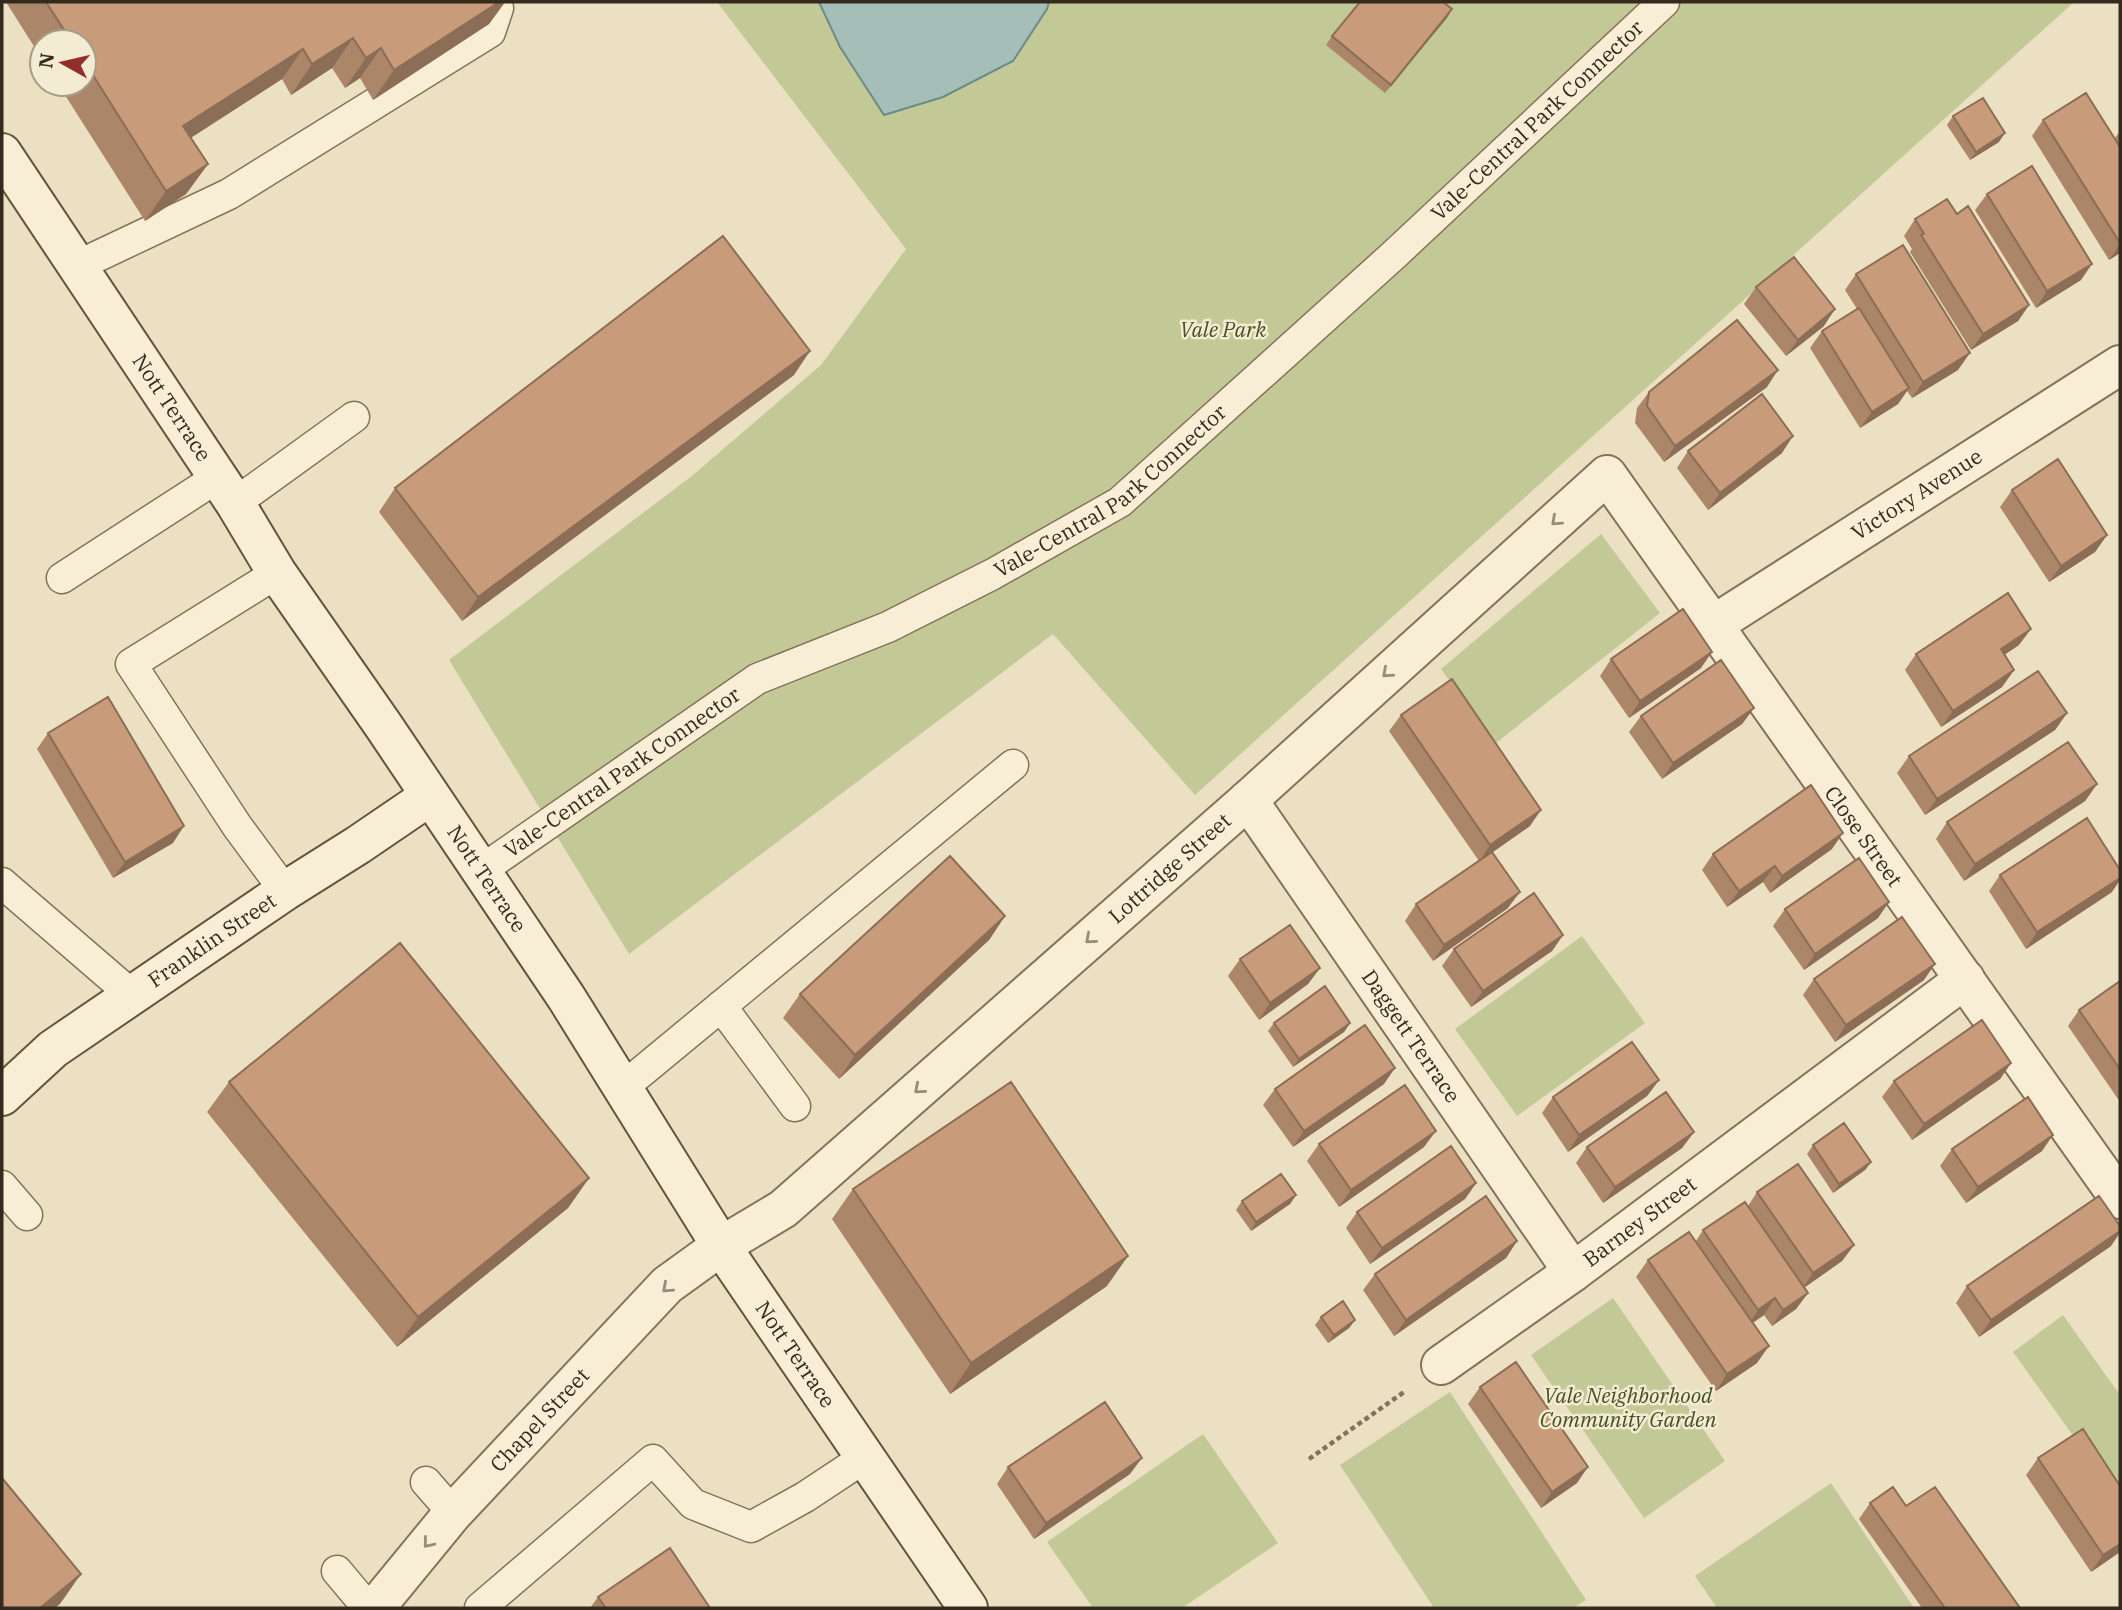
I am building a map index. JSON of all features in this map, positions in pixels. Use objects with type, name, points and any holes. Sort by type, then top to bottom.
[{"type":"street","name":"Nott Terrace","points":[[5,164],[77,266],[226,490],[276,573],[383,724],[565,998],[721,1246],[968,1608]]},
{"type":"street","name":"Victory Avenue","points":[[1713,625],[2120,365]]},
{"type":"street","name":"Close Street","points":[[1607,475],[2120,1199]]},
{"type":"street","name":"Lottridge Street","points":[[721,1246],[783,1209],[1248,800],[1607,475]]},
{"type":"street","name":"Franklin Street","points":[[2,1096],[53,1049],[430,796]]},
{"type":"street","name":"Daggett Terrace","points":[[1248,800],[1573,1272]]},
{"type":"street","name":"Barney Street","points":[[1441,1365],[1573,1272],[1965,979]]},
{"type":"street","name":"Chapel Street","points":[[375,1608],[453,1513],[667,1286],[721,1246]]},
{"type":"lane","points":[[77,266],[229,194],[490,32],[498,8],[496,2]]},
{"type":"lane","name":"Vale-Central Park Connector","points":[[480,871],[757,678],[888,627],[993,574],[1120,502],[1396,253],[1664,2]]},
{"type":"lane","points":[[62,578],[226,490],[354,417]]},
{"type":"lane","points":[[276,573],[131,664],[237,826],[285,891]]},
{"type":"lane","points":[[622,1088],[1013,765]]},
{"type":"lane","points":[[2,883],[133,996]]},
{"type":"lane","points":[[721,1006],[795,1106]]},
{"type":"lane","points":[[2,1186],[27,1215]]},
{"type":"lane","points":[[480,1608],[653,1460],[693,1504],[751,1527],[805,1497],[864,1458]]},
{"type":"lane","points":[[426,1482],[453,1513]]},
{"type":"lane","points":[[337,1571],[368,1608]]},
{"type":"path","points":[[1309,1458],[1441,1365]]},
{"type":"green space","name":"Vale Park","points":[[717,2],[2074,2],[1195,795],[1053,634],[629,954],[449,660],[693,475],[821,365],[906,249]]},
{"type":"green space","points":[[1601,534],[1660,613],[1496,743],[1441,669]]},
{"type":"green space","points":[[1582,936],[1645,1023],[1517,1116],[1455,1029]]},
{"type":"green space","name":"Vale Neighborhood Community Garden","points":[[1613,1298],[1725,1461],[1644,1518],[1531,1355]]},
{"type":"green space","points":[[2063,1315],[2120,1395],[2120,1501],[2013,1352]]},
{"type":"green space","points":[[1450,1392],[1586,1600],[1573,1608],[1434,1608],[1340,1465]]},
{"type":"green space","points":[[1203,1434],[1278,1543],[1182,1608],[1093,1608],[1047,1542]]},
{"type":"green space","points":[[1831,1483],[1914,1608],[1717,1608],[1695,1576]]},
{"type":"water","points":[[819,2],[1049,2],[1013,61],[943,97],[884,115],[840,47]]},
{"type":"building","points":[[46,2],[499,2],[394,70],[381,48],[366,58],[353,38],[312,64],[303,49],[183,126],[208,164],[166,191],[98,83],[98,28],[63,28]]},
{"type":"building","points":[[1360,2],[1443,2],[1452,9],[1391,85],[1332,36]]},
{"type":"building","points":[[2086,93],[2120,147],[2120,243],[2043,120]]},
{"type":"building","points":[[1983,98],[2005,133],[1976,152],[1953,116]]},
{"type":"building","points":[[2032,166],[2092,264],[2047,291],[1987,194]]},
{"type":"building","points":[[1947,199],[1957,214],[1968,206],[2029,305],[1983,334],[1921,235],[1924,234],[1915,219]]},
{"type":"building","points":[[723,236],[810,351],[478,597],[395,488]]},
{"type":"building","points":[[1903,245],[1970,353],[1923,382],[1856,274]]},
{"type":"building","points":[[1794,257],[1835,309],[1798,340],[1756,287]]},
{"type":"building","points":[[1859,308],[1909,388],[1872,412],[1822,331]]},
{"type":"building","points":[[1737,320],[1778,370],[1675,446],[1647,406],[1649,392]]},
{"type":"building","points":[[1762,394],[1793,436],[1720,493],[1688,451]]},
{"type":"building","points":[[2058,459],[2107,535],[2061,566],[2012,490]]},
{"type":"building","points":[[2008,593],[2031,629],[2001,649],[2014,670],[1953,711],[1916,654]]},
{"type":"building","points":[[1683,609],[1712,652],[1640,701],[1611,659]]},
{"type":"building","points":[[1721,660],[1754,708],[1673,763],[1641,716]]},
{"type":"building","points":[[2038,671],[2067,713],[1937,799],[1909,756]]},
{"type":"building","points":[[1452,679],[1541,810],[1490,845],[1401,715]]},
{"type":"building","points":[[108,697],[184,826],[125,862],[48,733]]},
{"type":"building","points":[[2068,742],[2097,784],[1975,864],[1947,822]]},
{"type":"building","points":[[1811,785],[1843,833],[1782,876],[1775,866],[1739,891],[1713,854]]},
{"type":"building","points":[[2087,818],[2120,870],[2120,878],[2037,932],[2000,875]]},
{"type":"building","points":[[1492,852],[1520,892],[1444,945],[1416,904]]},
{"type":"building","points":[[950,856],[1005,916],[855,1055],[800,994]]},
{"type":"building","points":[[1859,858],[1889,902],[1815,954],[1785,909]]},
{"type":"building","points":[[1534,893],[1563,935],[1483,991],[1454,949]]},
{"type":"building","points":[[1902,917],[1935,964],[1846,1025],[1814,979]]},
{"type":"building","points":[[1290,925],[1320,968],[1270,1003],[1240,959]]},
{"type":"building","points":[[400,943],[589,1178],[418,1317],[229,1082]]},
{"type":"building","points":[[2120,981],[2120,1069],[2079,1010]]},
{"type":"building","points":[[1325,986],[1350,1023],[1299,1059],[1274,1023]]},
{"type":"building","points":[[1982,1020],[2011,1063],[1924,1124],[1894,1081]]},
{"type":"building","points":[[1365,1025],[1395,1068],[1304,1131],[1275,1089]]},
{"type":"building","points":[[1632,1042],[1659,1080],[1579,1135],[1553,1097]]},
{"type":"building","points":[[1011,1082],[1128,1256],[971,1363],[853,1189]]},
{"type":"building","points":[[1405,1085],[1436,1131],[1351,1190],[1319,1144]]},
{"type":"building","points":[[1666,1092],[1694,1132],[1615,1187],[1587,1147]]},
{"type":"building","points":[[2028,1097],[2053,1135],[1978,1187],[1952,1149]]},
{"type":"building","points":[[1844,1123],[1871,1162],[1839,1184],[1813,1145]]},
{"type":"building","points":[[1451,1146],[1476,1183],[1382,1248],[1357,1212]]},
{"type":"building","points":[[1798,1164],[1854,1245],[1813,1273],[1757,1192]]},
{"type":"building","points":[[1281,1174],[1296,1195],[1256,1222],[1242,1201]]},
{"type":"building","points":[[1486,1196],[1517,1241],[1406,1320],[1375,1274]]},
{"type":"building","points":[[2099,1196],[2120,1226],[2120,1231],[1991,1320],[1967,1286]]},
{"type":"building","points":[[1745,1202],[1808,1293],[1783,1310],[1775,1298],[1758,1310],[1703,1230]]},
{"type":"building","points":[[1689,1232],[1769,1346],[1727,1374],[1648,1260]]},
{"type":"building","points":[[1343,1301],[1355,1320],[1334,1335],[1321,1317]]},
{"type":"building","points":[[1516,1362],[1588,1467],[1552,1492],[1480,1387]]},
{"type":"building","points":[[1105,1402],[1142,1458],[1046,1523],[1008,1467]]},
{"type":"building","points":[[2083,1429],[2120,1486],[2120,1544],[2103,1555],[2038,1458]]},
{"type":"building","points":[[2,1478],[81,1574],[40,1608],[2,1608]]},
{"type":"building","points":[[1893,1487],[1906,1506],[1935,1487],[2020,1608],[1945,1608],[1870,1503]]},
{"type":"building","points":[[670,1548],[710,1608],[606,1608],[598,1597]]}]
